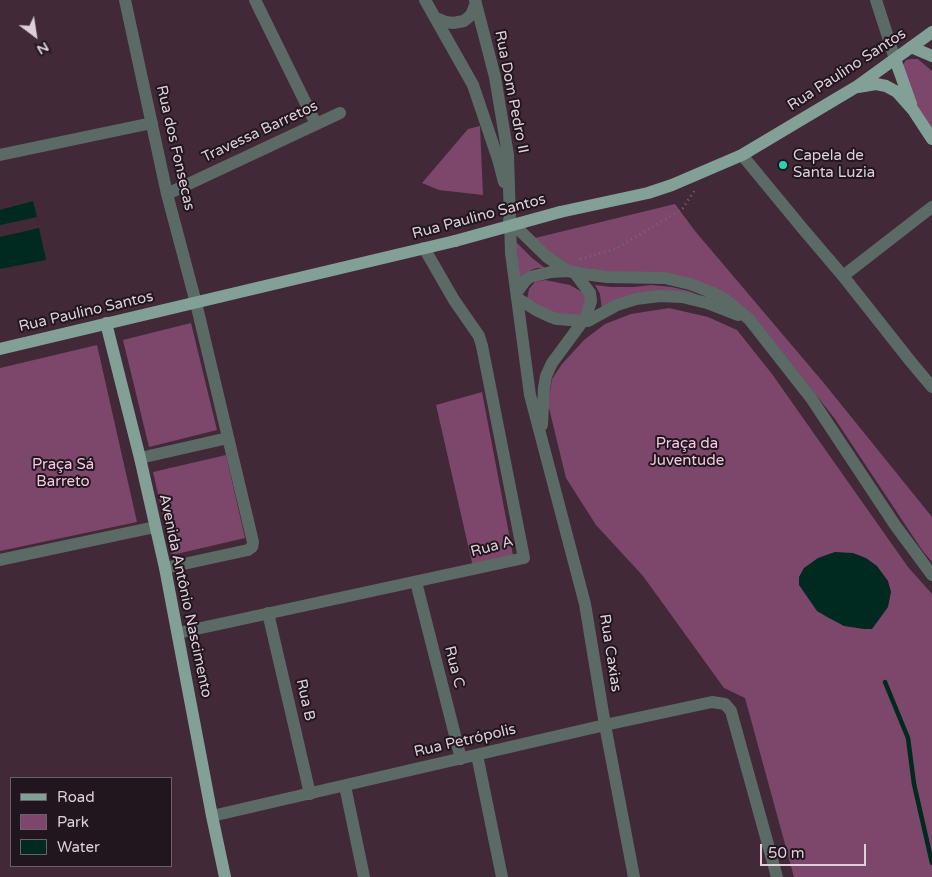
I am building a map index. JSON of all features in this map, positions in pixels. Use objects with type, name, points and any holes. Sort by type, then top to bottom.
[{"type":"main road","name":"Rua Paulino Santos","points":[[0,349],[455,241],[560,212],[672,186],[742,155],[856,87],[932,32]]},
{"type":"main road","points":[[911,47],[932,56]]},
{"type":"main road","points":[[895,59],[913,110]]},
{"type":"main road","points":[[856,87],[876,84],[886,86],[896,92],[913,110],[931,137]]},
{"type":"main road","name":"Avenida Antônio Nascimento","points":[[106,323],[165,568],[225,877]]},
{"type":"street","name":"Rua dos Fonsecas","points":[[125,0],[167,194],[196,303]]},
{"type":"street","points":[[255,0],[316,124]]},
{"type":"street","points":[[425,0],[473,85],[498,159],[509,199]]},
{"type":"street","points":[[876,0],[895,59]]},
{"type":"street","points":[[436,18],[453,23],[464,20],[471,15],[476,2]]},
{"type":"street","name":"Rua Dom Pedro II","points":[[476,2],[495,77],[505,134],[508,155],[511,252],[530,396],[542,437]]},
{"type":"street","name":"Travessa Barretos","points":[[167,194],[340,113]]},
{"type":"street","points":[[0,155],[152,123]]},
{"type":"street","points":[[742,155],[843,276],[932,388]]},
{"type":"street","points":[[843,276],[932,206]]},
{"type":"street","points":[[510,220],[547,257],[567,269],[586,287],[591,297],[583,322],[552,363],[546,376],[542,406],[542,437]]},
{"type":"street","name":"Rua A","points":[[178,633],[523,559],[482,346],[478,336],[454,300],[424,248]]},
{"type":"street","points":[[749,320],[707,303],[682,297],[660,296],[617,304],[583,322],[551,317],[536,310],[517,295],[530,277],[567,269],[606,277],[665,278],[690,284],[723,298],[749,320],[811,398],[895,525],[932,575]]},
{"type":"street","points":[[165,568],[248,550],[252,547],[253,542],[196,303]]},
{"type":"street","name":"Rua Caxias","points":[[542,437],[585,604],[605,725],[634,877]]},
{"type":"street","points":[[140,458],[228,438]]},
{"type":"street","points":[[0,560],[155,527]]},
{"type":"street","name":"Rua C","points":[[416,582],[460,759]]},
{"type":"street","name":"Rua B","points":[[268,614],[310,794]]},
{"type":"street","name":"Rua Petrópolis","points":[[212,816],[712,702],[725,704],[731,711],[777,877]]},
{"type":"street","points":[[477,756],[502,877]]},
{"type":"street","points":[[345,786],[364,877]]},
{"type":"path","points":[[567,269],[615,249],[679,211],[683,208],[708,170]]},
{"type":"green space","points":[[918,59],[932,71],[932,130],[918,109],[901,68],[906,60]]},
{"type":"green space","points":[[480,126],[483,195],[439,190],[422,183],[468,129]]},
{"type":"green space","points":[[675,204],[695,231],[823,382],[932,517],[932,562],[922,550],[835,419],[757,320],[705,286],[581,271],[561,263],[535,238]]},
{"type":"green space","points":[[515,241],[545,268],[531,270],[520,280]]},
{"type":"green space","points":[[545,280],[570,285],[584,293],[589,303],[578,320],[558,318],[527,299],[529,289],[535,282]]},
{"type":"green space","points":[[595,285],[611,287],[651,285],[672,287],[689,291],[713,301],[688,295],[602,311],[600,294]]},
{"type":"green space","name":"Praça da Juventude","points":[[669,308],[708,317],[737,330],[772,374],[908,567],[932,594],[932,877],[794,877],[745,698],[724,688],[643,576],[596,525],[566,478],[548,404],[552,379],[562,364],[584,340],[605,324],[631,314]]},
{"type":"green space","points":[[191,323],[217,430],[149,447],[123,340]]},
{"type":"green space","name":"Praça Sá Barreto","points":[[97,345],[137,522],[0,551],[0,368]]},
{"type":"green space","points":[[482,392],[513,555],[473,567],[436,405]]},
{"type":"green space","points":[[226,455],[245,538],[172,555],[153,472]]},
{"type":"water","points":[[33,201],[37,217],[0,225],[0,210]]},
{"type":"water","points":[[39,228],[46,260],[0,269],[0,237]]},
{"type":"water","points":[[835,552],[853,553],[866,558],[877,566],[888,581],[891,592],[888,607],[872,629],[844,626],[817,611],[799,585],[799,577],[804,568],[818,558]]},
{"type":"waterway","points":[[885,682],[908,738],[914,784],[932,863]]},
{"type":"place","name":"Capela de Santa Luzia","points":[[783,165]]}]
